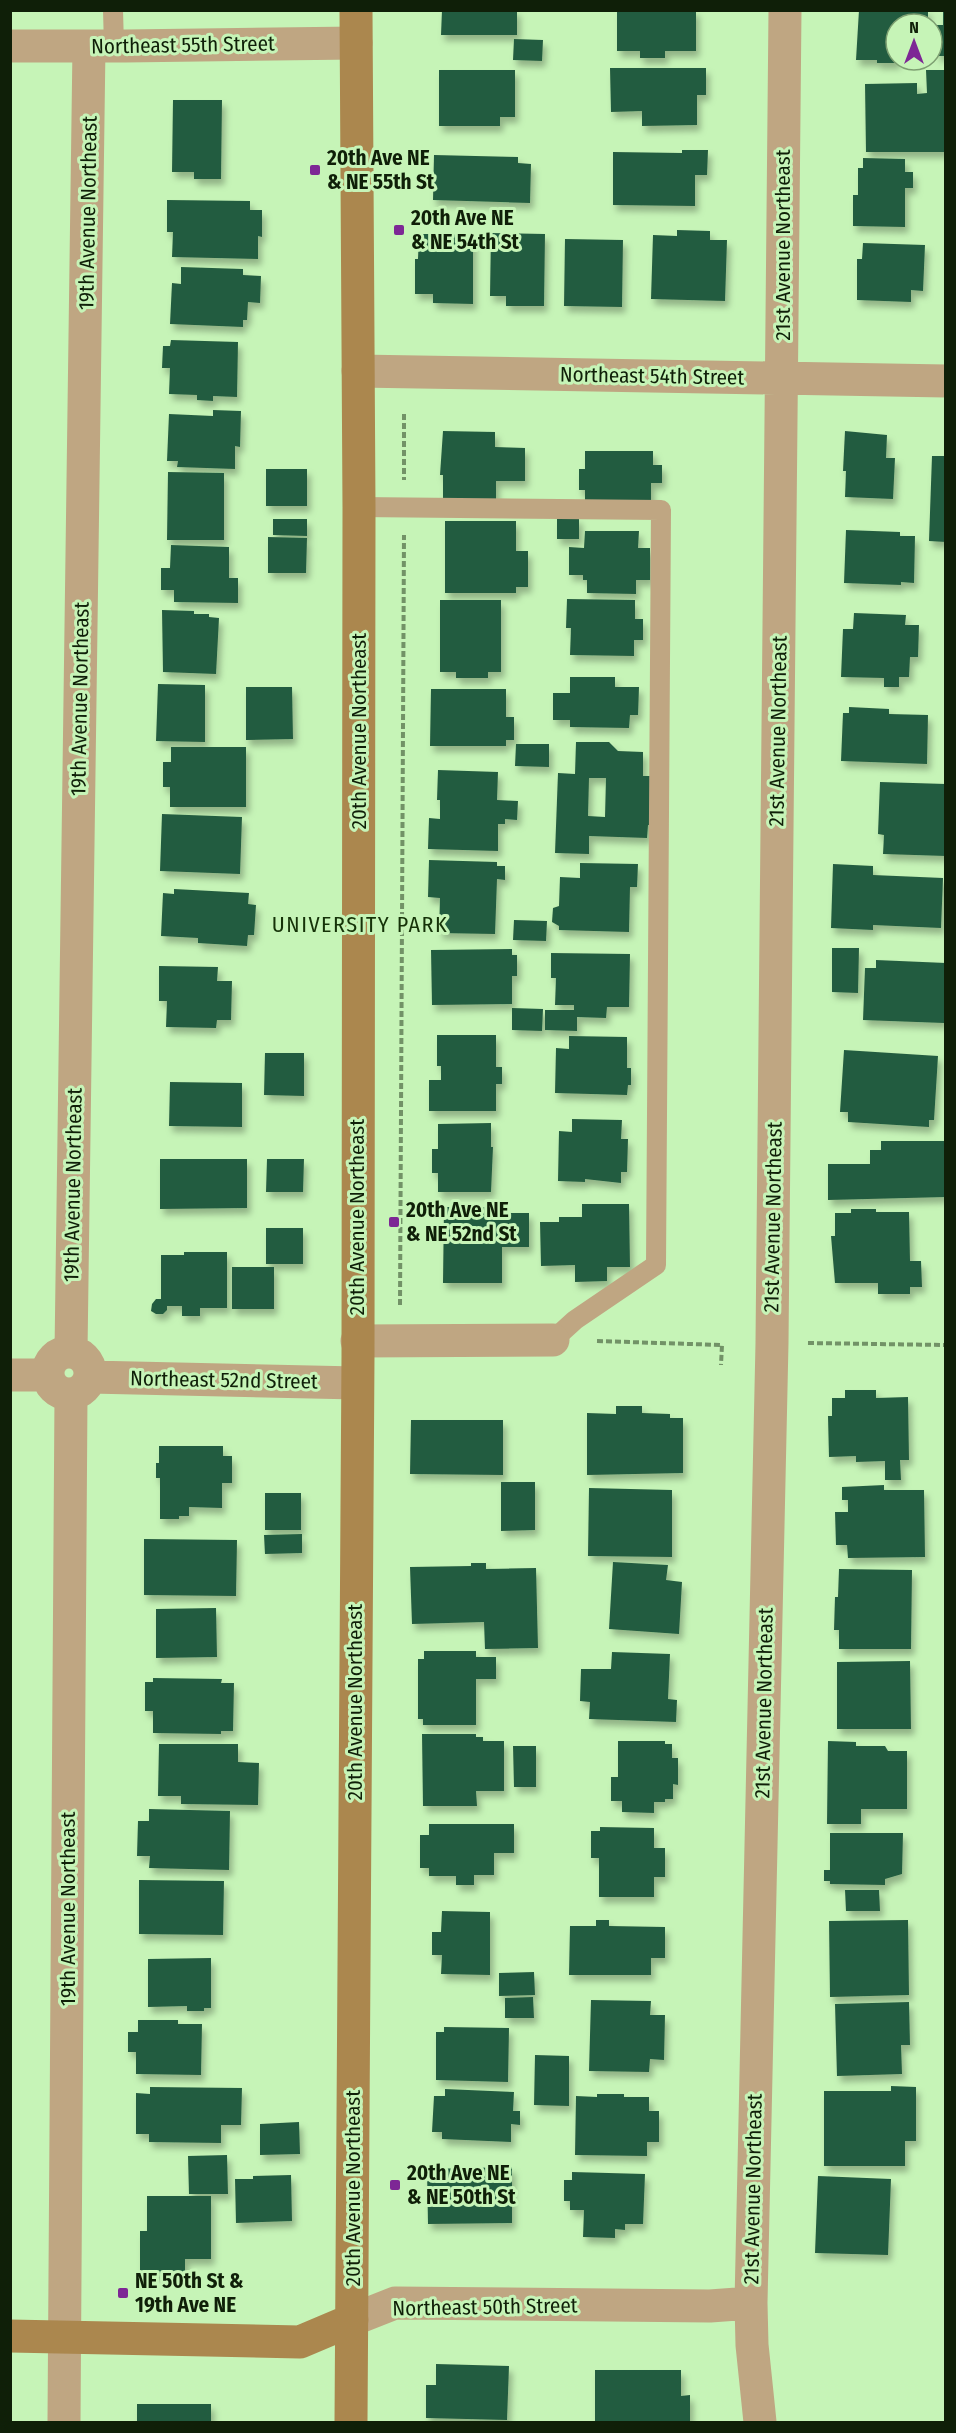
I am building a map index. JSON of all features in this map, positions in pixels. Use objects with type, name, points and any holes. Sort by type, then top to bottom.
[{"type":"street","name":"20th Avenue Northeast","points":[[351,2422],[359,507],[356,10]]},
{"type":"street","name":"21st Avenue Northeast","points":[[760,2422],[751,2303],[772,1355],[785,10]]},
{"type":"street","name":"Northeast 55th Street","points":[[10,46],[356,43]]},
{"type":"street","name":"19th Avenue Northeast","points":[[64,2422],[70,1382],[90,1370],[84,1358],[70,1352],[101,46]]},
{"type":"street","name":"Northeast 54th Street","points":[[358,371],[945,381]]},
{"type":"street","points":[[357,1341],[553,1340]]},
{"type":"street","name":"Northeast 52nd Street","points":[[10,1375],[70,1382],[357,1383]]},
{"type":"street","name":"Northeast 50th Street","points":[[10,2336],[300,2342],[395,2303],[710,2306],[751,2303]]},
{"type":"lane","name":"19th Avenue Northeast","points":[[101,46],[113,10]]},
{"type":"lane","points":[[359,507],[661,510],[656,1265],[574,1320],[553,1340]]},
{"type":"path","points":[[400,1309],[404,414]]},
{"type":"path","points":[[591,1341],[722,1345],[721,1365]]},
{"type":"path","points":[[809,1343],[945,1345]]},
{"type":"building","points":[[442,10],[517,10],[517,35],[441,35]]},
{"type":"building","points":[[617,10],[696,10],[696,51],[665,51],[665,58],[640,58],[640,51],[617,51]]},
{"type":"building","points":[[859,10],[928,10],[928,12],[884,12],[884,63],[877,63],[877,60],[856,60]]},
{"type":"building","points":[[946,10],[946,56],[944,56],[943,12]]},
{"type":"building","points":[[514,39],[543,40],[542,61],[513,60]]},
{"type":"building","points":[[610,68],[706,68],[706,95],[697,95],[697,125],[642,126],[642,111],[611,112]]},
{"type":"building","points":[[439,70],[515,70],[515,117],[500,117],[500,126],[439,126]]},
{"type":"building","points":[[946,70],[946,152],[866,152],[865,84],[917,83],[917,94],[927,93],[926,72]]},
{"type":"building","points":[[173,100],[222,100],[221,179],[194,179],[194,172],[172,172]]},
{"type":"building","points":[[682,150],[708,150],[707,175],[695,175],[695,206],[613,205],[613,152],[682,153]]},
{"type":"building","points":[[434,155],[518,157],[518,163],[531,164],[530,203],[433,200]]},
{"type":"building","points":[[863,158],[905,159],[905,172],[913,172],[913,188],[905,188],[905,227],[853,226],[853,195],[858,195],[858,168],[863,168]]},
{"type":"building","points":[[167,200],[250,201],[250,210],[262,210],[262,237],[258,236],[258,259],[172,257],[173,232],[167,232]]},
{"type":"building","points":[[677,230],[710,231],[710,240],[727,240],[725,301],[651,299],[653,235],[677,236]]},
{"type":"building","points":[[491,233],[545,234],[544,306],[506,306],[506,296],[490,296]]},
{"type":"building","points":[[419,234],[473,234],[473,304],[433,303],[433,294],[415,294],[415,259],[418,259]]},
{"type":"building","points":[[565,239],[623,240],[622,307],[564,306]]},
{"type":"building","points":[[863,243],[925,245],[923,291],[911,290],[911,302],[857,300],[857,259],[862,259]]},
{"type":"building","points":[[181,267],[243,269],[243,275],[261,276],[260,303],[248,302],[247,320],[243,320],[243,327],[170,324],[172,283],[181,284]]},
{"type":"building","points":[[171,340],[238,342],[237,397],[213,396],[213,401],[197,400],[197,395],[169,394],[170,368],[162,368],[163,346],[170,346]]},
{"type":"building","points":[[213,410],[241,411],[240,447],[235,446],[235,469],[177,467],[178,461],[167,461],[169,414],[213,416]]},
{"type":"building","points":[[443,431],[495,432],[495,447],[525,448],[525,481],[496,481],[496,500],[443,500],[443,475],[440,475]]},
{"type":"building","points":[[845,431],[887,435],[886,458],[895,458],[893,499],[845,497],[846,471],[843,471]]},
{"type":"building","points":[[585,451],[653,451],[653,465],[662,465],[662,483],[651,483],[651,500],[585,500],[585,490],[579,490],[579,469],[585,469]]},
{"type":"building","points":[[932,456],[946,456],[946,542],[929,541]]},
{"type":"building","points":[[266,469],[307,469],[307,506],[266,506]]},
{"type":"building","points":[[168,472],[224,473],[224,540],[167,540]]},
{"type":"building","points":[[557,518],[579,518],[579,539],[557,539]]},
{"type":"building","points":[[273,519],[307,519],[307,536],[273,535]]},
{"type":"building","points":[[445,521],[516,521],[516,551],[528,551],[528,587],[516,587],[516,593],[445,593]]},
{"type":"building","points":[[846,530],[900,532],[900,536],[915,536],[914,583],[901,582],[901,585],[844,583]]},
{"type":"building","points":[[585,531],[639,531],[638,548],[650,548],[650,580],[636,580],[636,594],[587,593],[587,580],[583,580],[583,575],[569,575],[569,547],[584,548]]},
{"type":"building","points":[[268,537],[307,538],[306,573],[268,573]]},
{"type":"building","points":[[171,545],[229,547],[229,578],[238,578],[238,603],[174,602],[174,590],[161,590],[161,568],[170,568]]},
{"type":"building","points":[[567,599],[635,600],[635,619],[643,619],[643,640],[634,640],[634,656],[570,655],[571,628],[566,628]]},
{"type":"building","points":[[440,600],[501,600],[501,672],[488,672],[488,678],[456,678],[456,672],[440,672]]},
{"type":"building","points":[[162,610],[194,611],[194,614],[209,614],[209,617],[219,618],[216,674],[163,672]]},
{"type":"building","points":[[854,613],[906,615],[905,625],[919,625],[918,657],[910,657],[909,677],[899,677],[899,687],[884,687],[884,678],[841,677],[843,629],[853,629]]},
{"type":"building","points":[[570,677],[615,677],[615,687],[639,687],[638,715],[630,715],[629,728],[570,727],[570,720],[553,720],[553,693],[570,693]]},
{"type":"building","points":[[158,684],[205,685],[205,742],[156,741]]},
{"type":"building","points":[[246,687],[292,687],[293,739],[246,740]]},
{"type":"building","points":[[431,689],[506,689],[506,717],[514,717],[514,740],[506,740],[506,746],[430,746]]},
{"type":"building","points":[[849,707],[889,709],[889,714],[928,715],[927,764],[841,761],[843,713],[849,713]]},
{"type":"building","points":[[576,742],[609,742],[618,751],[643,752],[643,776],[651,776],[650,825],[648,825],[647,838],[589,836],[589,854],[555,853],[558,773],[575,774]],"holes":[[[589,778],[606,778],[605,817],[588,816]]]},
{"type":"building","points":[[516,744],[549,744],[549,767],[515,766]]},
{"type":"building","points":[[171,747],[246,747],[246,807],[170,807],[170,787],[163,787],[163,762],[171,762]]},
{"type":"building","points":[[438,770],[498,772],[497,800],[518,801],[517,820],[505,819],[505,824],[498,824],[498,851],[428,849],[429,818],[440,819],[440,800],[437,800]]},
{"type":"building","points":[[880,782],[946,784],[946,856],[883,854],[884,835],[878,834]]},
{"type":"building","points":[[162,814],[242,817],[240,874],[160,871]]},
{"type":"building","points":[[429,860],[497,862],[497,866],[505,866],[505,880],[497,879],[495,934],[439,933],[440,898],[428,897]]},
{"type":"building","points":[[580,863],[638,864],[637,887],[630,887],[629,932],[559,930],[559,926],[552,922],[553,908],[559,906],[560,877],[580,878]]},
{"type":"building","points":[[833,864],[873,866],[873,875],[943,878],[941,928],[873,925],[873,930],[831,928]]},
{"type":"building","points":[[174,889],[249,893],[248,904],[256,905],[254,935],[248,935],[247,946],[198,943],[198,938],[161,936],[163,893],[174,894]]},
{"type":"building","points":[[514,920],[547,921],[546,941],[513,940]]},
{"type":"building","points":[[832,948],[859,948],[858,993],[832,992]]},
{"type":"building","points":[[512,949],[512,955],[517,955],[517,976],[512,976],[512,1004],[432,1005],[431,950]]},
{"type":"building","points":[[551,953],[630,954],[629,1007],[607,1007],[606,1018],[577,1017],[577,1031],[545,1030],[545,1010],[574,1010],[574,1005],[555,1005],[556,978],[551,978]]},
{"type":"building","points":[[876,960],[946,963],[944,1023],[863,1020],[865,968],[876,968]]},
{"type":"building","points":[[159,966],[218,967],[217,981],[232,981],[231,1020],[217,1020],[216,1028],[166,1027],[167,1001],[159,1001]]},
{"type":"building","points":[[512,1008],[543,1009],[542,1031],[512,1030]]},
{"type":"building","points":[[437,1035],[496,1035],[496,1067],[502,1067],[502,1084],[496,1084],[496,1111],[429,1111],[429,1080],[441,1080],[441,1066],[437,1066]]},
{"type":"building","points":[[569,1036],[627,1037],[627,1068],[631,1068],[631,1085],[628,1085],[627,1095],[555,1093],[556,1048],[569,1049]]},
{"type":"building","points":[[844,1050],[938,1056],[934,1120],[929,1120],[929,1127],[848,1122],[848,1112],[840,1112]]},
{"type":"building","points":[[265,1053],[304,1053],[304,1096],[264,1095]]},
{"type":"building","points":[[170,1082],[242,1083],[242,1127],[169,1126]]},
{"type":"building","points":[[572,1119],[622,1120],[621,1139],[628,1139],[627,1172],[621,1172],[621,1183],[585,1179],[585,1182],[558,1181],[559,1131],[572,1132]]},
{"type":"building","points":[[491,1123],[491,1147],[493,1147],[491,1192],[438,1192],[438,1173],[432,1173],[432,1149],[438,1149],[438,1124]]},
{"type":"building","points":[[881,1141],[946,1141],[946,1197],[828,1200],[828,1164],[870,1164],[870,1150],[881,1150]]},
{"type":"building","points":[[160,1159],[247,1159],[247,1208],[160,1209]]},
{"type":"building","points":[[267,1159],[304,1159],[303,1192],[266,1192]]},
{"type":"building","points":[[582,1204],[629,1204],[630,1267],[607,1267],[607,1281],[575,1282],[575,1265],[541,1266],[540,1222],[559,1222],[559,1217],[582,1217]]},
{"type":"building","points":[[444,1207],[502,1207],[502,1213],[529,1213],[529,1247],[502,1247],[502,1283],[443,1283]]},
{"type":"building","points":[[851,1209],[909,1212],[910,1261],[921,1261],[922,1287],[910,1287],[910,1294],[878,1294],[878,1283],[835,1283],[831,1236],[835,1236],[835,1213],[851,1213]]},
{"type":"building","points":[[266,1228],[303,1228],[303,1264],[266,1264]]},
{"type":"building","points":[[184,1252],[227,1252],[227,1308],[200,1308],[200,1316],[182,1316],[182,1306],[167,1306],[163,1314],[151,1311],[156,1299],[161,1299],[161,1255],[184,1255]]},
{"type":"building","points":[[232,1267],[274,1267],[274,1309],[232,1309]]},
{"type":"building","points":[[845,1390],[876,1390],[876,1398],[908,1397],[909,1460],[900,1460],[901,1480],[885,1480],[885,1461],[856,1462],[856,1456],[829,1457],[828,1416],[832,1416],[832,1398],[845,1398]]},
{"type":"building","points":[[616,1406],[642,1406],[642,1413],[670,1414],[670,1418],[683,1418],[683,1473],[587,1475],[587,1413],[616,1414]]},
{"type":"building","points":[[411,1420],[503,1420],[503,1475],[410,1474]]},
{"type":"building","points":[[159,1446],[223,1446],[223,1456],[232,1456],[232,1483],[222,1483],[222,1508],[189,1507],[189,1516],[179,1516],[179,1519],[160,1519],[160,1478],[156,1478]]},
{"type":"building","points":[[501,1482],[535,1482],[535,1530],[501,1531]]},
{"type":"building","points":[[884,1485],[884,1490],[924,1490],[925,1557],[848,1558],[847,1545],[836,1545],[835,1512],[848,1512],[848,1500],[842,1500],[842,1487]]},
{"type":"building","points":[[589,1488],[672,1490],[672,1557],[588,1556]]},
{"type":"building","points":[[265,1493],[301,1493],[301,1530],[265,1530]]},
{"type":"building","points":[[302,1534],[302,1553],[265,1554],[264,1535]]},
{"type":"building","points":[[144,1539],[237,1540],[236,1596],[144,1595]]},
{"type":"building","points":[[613,1562],[668,1565],[666,1580],[682,1582],[679,1634],[609,1629]]},
{"type":"building","points":[[471,1563],[486,1563],[486,1569],[536,1568],[538,1648],[485,1649],[484,1622],[412,1624],[410,1567],[471,1566]]},
{"type":"building","points":[[839,1569],[912,1570],[911,1649],[839,1649],[839,1630],[834,1630]]},
{"type":"building","points":[[216,1608],[217,1657],[156,1658],[156,1609]]},
{"type":"building","points":[[424,1651],[476,1651],[476,1657],[496,1657],[496,1679],[476,1679],[476,1725],[423,1725],[423,1719],[418,1719],[418,1659],[424,1659]]},
{"type":"building","points":[[612,1652],[670,1654],[668,1699],[677,1700],[676,1722],[589,1719],[590,1702],[580,1701],[581,1669],[611,1669]]},
{"type":"building","points":[[910,1661],[911,1729],[837,1729],[837,1662]]},
{"type":"building","points":[[153,1678],[222,1679],[221,1683],[234,1683],[233,1731],[221,1731],[221,1734],[153,1733],[153,1711],[145,1711],[145,1682],[153,1682]]},
{"type":"building","points":[[422,1734],[476,1734],[476,1737],[483,1737],[483,1741],[504,1741],[504,1791],[476,1791],[477,1806],[423,1806]]},
{"type":"building","points":[[618,1741],[665,1741],[665,1744],[672,1744],[672,1758],[678,1758],[678,1785],[673,1784],[673,1799],[654,1802],[654,1813],[622,1812],[622,1801],[611,1801],[611,1777],[618,1777]]},
{"type":"building","points":[[828,1741],[856,1742],[856,1746],[885,1746],[888,1751],[907,1751],[907,1809],[861,1809],[861,1824],[827,1824]]},
{"type":"building","points":[[159,1744],[238,1744],[238,1762],[259,1763],[258,1805],[181,1804],[181,1796],[158,1796]]},
{"type":"building","points":[[513,1746],[536,1746],[536,1787],[514,1787]]},
{"type":"building","points":[[149,1809],[230,1811],[229,1870],[149,1868],[150,1856],[137,1856],[138,1821],[149,1821]]},
{"type":"building","points":[[429,1824],[514,1824],[514,1853],[494,1853],[494,1875],[474,1875],[474,1885],[456,1885],[456,1876],[429,1876],[429,1868],[420,1868],[420,1835],[429,1835]]},
{"type":"building","points":[[600,1827],[654,1828],[654,1848],[665,1848],[665,1877],[654,1877],[654,1897],[599,1897],[599,1858],[591,1858],[591,1831],[600,1831]]},
{"type":"building","points":[[830,1833],[903,1833],[902,1874],[885,1879],[885,1885],[830,1884],[830,1881],[824,1881],[824,1870],[830,1870]]},
{"type":"building","points":[[139,1880],[224,1881],[223,1935],[139,1934]]},
{"type":"building","points":[[845,1890],[879,1890],[880,1911],[846,1911]]},
{"type":"building","points":[[442,1911],[490,1912],[490,1975],[441,1974],[442,1955],[432,1955],[432,1932],[441,1932]]},
{"type":"building","points":[[596,1920],[609,1920],[609,1926],[665,1927],[665,1958],[651,1958],[651,1975],[569,1975],[570,1926],[596,1926]]},
{"type":"building","points":[[908,1920],[909,1995],[830,1997],[829,1921]]},
{"type":"building","points":[[211,1958],[211,2008],[204,2008],[204,2011],[187,2011],[187,2006],[148,2007],[148,1959]]},
{"type":"building","points":[[534,1972],[535,1995],[499,1996],[499,1973]]},
{"type":"building","points":[[533,1997],[534,2018],[505,2018],[505,1998]]},
{"type":"building","points":[[591,2000],[651,2001],[650,2015],[665,2015],[664,2060],[650,2059],[649,2072],[589,2071]]},
{"type":"building","points":[[909,2002],[910,2045],[901,2045],[902,2074],[837,2076],[835,2004]]},
{"type":"building","points":[[138,2020],[178,2020],[178,2024],[202,2024],[201,2075],[136,2074],[136,2052],[128,2052],[128,2032],[138,2032]]},
{"type":"building","points":[[444,2027],[509,2028],[508,2082],[436,2080],[436,2032],[444,2032]]},
{"type":"building","points":[[535,2055],[569,2056],[569,2106],[534,2105]]},
{"type":"building","points":[[891,2086],[916,2087],[916,2141],[905,2141],[905,2166],[824,2166],[824,2091],[891,2091]]},
{"type":"building","points":[[150,2087],[242,2088],[241,2125],[221,2125],[221,2143],[149,2142],[149,2134],[136,2134],[136,2093],[150,2094]]},
{"type":"building","points":[[445,2089],[514,2092],[513,2111],[520,2111],[520,2125],[511,2124],[511,2142],[442,2139],[442,2132],[432,2132],[434,2096],[445,2096]]},
{"type":"building","points":[[597,2094],[649,2097],[649,2111],[659,2111],[659,2142],[647,2142],[647,2156],[575,2155],[576,2096],[597,2097]]},
{"type":"building","points":[[299,2122],[300,2154],[260,2155],[260,2124]]},
{"type":"building","points":[[227,2155],[228,2194],[189,2194],[188,2156]]},
{"type":"building","points":[[512,2167],[512,2223],[428,2224],[427,2169]]},
{"type":"building","points":[[572,2172],[645,2174],[643,2224],[625,2224],[625,2230],[615,2229],[615,2238],[583,2237],[584,2210],[570,2210],[570,2201],[564,2201],[564,2180],[572,2180]]},
{"type":"building","points":[[291,2175],[292,2221],[236,2223],[235,2179]]},
{"type":"building","points":[[818,2176],[891,2179],[888,2255],[815,2253]]},
{"type":"building","points":[[147,2196],[211,2196],[211,2259],[185,2259],[185,2274],[140,2274],[140,2231],[147,2231]]},
{"type":"building","points":[[436,2364],[509,2366],[507,2420],[426,2418],[426,2385],[436,2385]]},
{"type":"building","points":[[595,2370],[681,2370],[681,2396],[690,2395],[690,2422],[595,2422]]},
{"type":"building","points":[[137,2404],[211,2404],[211,2422],[137,2422]]},
{"type":"place","name":"20th Ave NE & NE 55th St","points":[[315,170]]},
{"type":"place","name":"20th Ave NE & NE 54th St","points":[[399,230]]},
{"type":"place","name":"20th Ave NE & NE 52nd St","points":[[394,1222]]},
{"type":"place","name":"20th Ave NE & NE 50th St","points":[[395,2185]]},
{"type":"place","name":"NE 50th St & 19th Ave NE","points":[[123,2293]]},
{"type":"district","name":"UNIVERSITY PARK","points":[[360,924]]}]
